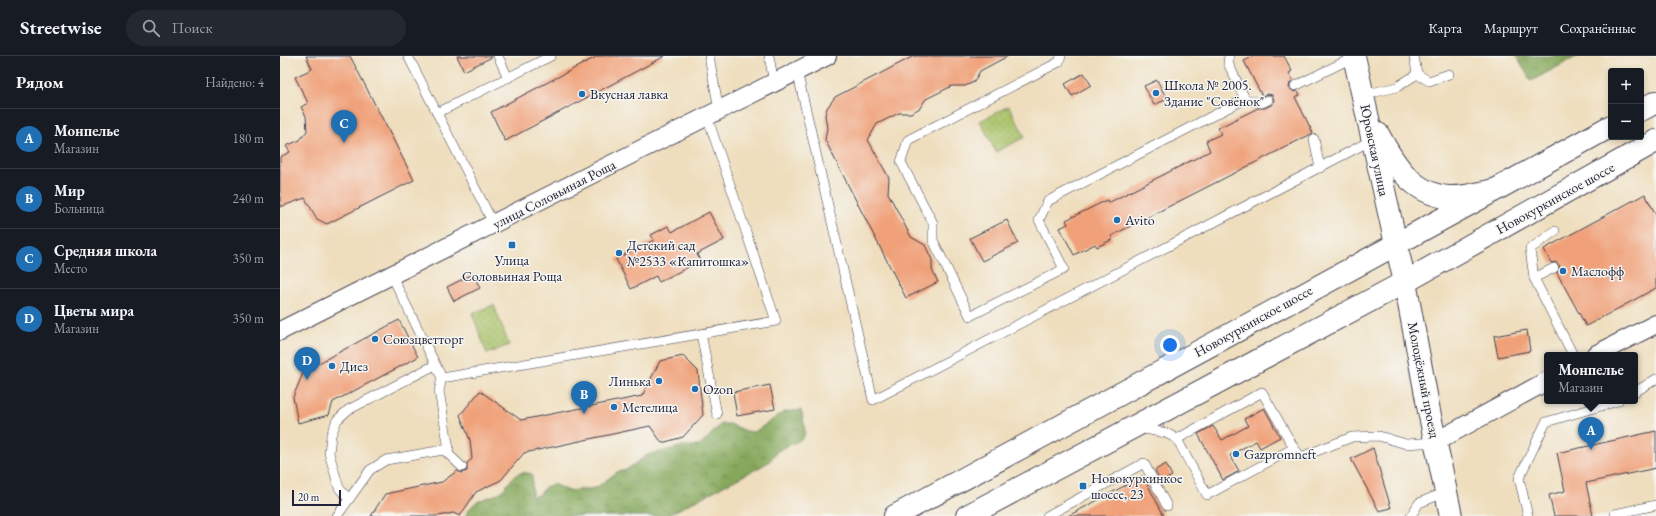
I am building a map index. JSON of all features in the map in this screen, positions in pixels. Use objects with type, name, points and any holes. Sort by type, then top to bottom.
[{"type":"main road","name":"Юровская улица","points":[[1354,56],[1396,244]]},
{"type":"main road","points":[[1364,102],[1397,166],[1421,189],[1449,197],[1497,190]]},
{"type":"main road","points":[[1644,108],[1656,102]]},
{"type":"main road","name":"Новокуркинское шоссе","points":[[895,516],[1497,190],[1608,128]]},
{"type":"main road","name":"Новокуркинское шоссе","points":[[967,516],[1132,426],[1405,282],[1656,141]]},
{"type":"main road","name":"Молодёжный проезд","points":[[1396,244],[1405,282],[1435,442],[1451,516]]},
{"type":"street","name":"улица Соловьиная Роща","points":[[280,331],[391,274],[494,225],[827,56]]},
{"type":"street","points":[[1601,352],[1656,324]]},
{"type":"street","points":[[1435,442],[1544,383]]},
{"type":"lane","points":[[408,56],[494,225]]},
{"type":"lane","points":[[498,56],[508,78]]},
{"type":"lane","points":[[437,113],[551,56]]},
{"type":"lane","points":[[442,378],[776,321],[713,113],[709,56]]},
{"type":"lane","points":[[769,56],[774,83]]},
{"type":"lane","points":[[1061,56],[1058,62],[908,140],[901,162],[933,223],[933,240],[970,316],[1064,269],[1038,220],[1048,201],[1245,99],[1262,103],[1268,100]]},
{"type":"lane","points":[[1229,56],[1228,63],[1245,99]]},
{"type":"lane","points":[[1296,86],[1354,56]]},
{"type":"lane","points":[[1414,56],[1417,74]]},
{"type":"lane","points":[[797,71],[874,400],[1372,140]]},
{"type":"lane","points":[[1417,74],[1429,81],[1449,74]]},
{"type":"lane","points":[[1364,102],[1397,86],[1417,74]]},
{"type":"lane","points":[[1314,139],[1320,168]]},
{"type":"lane","points":[[1555,231],[1530,249],[1534,278],[1571,352]]},
{"type":"lane","points":[[1534,278],[1554,268]]},
{"type":"lane","points":[[337,516],[370,470],[386,460],[449,449],[439,391],[442,378],[391,274]]},
{"type":"lane","points":[[701,334],[717,414]]},
{"type":"lane","points":[[349,499],[339,488],[329,453],[330,435],[337,420],[348,410],[435,365]]},
{"type":"lane","points":[[1638,390],[1656,379]]},
{"type":"lane","points":[[1177,439],[1262,392],[1294,448],[1301,457],[1352,437],[1379,436],[1406,444],[1435,442]]},
{"type":"lane","points":[[1528,516],[1519,478],[1546,422],[1608,404]]},
{"type":"lane","points":[[1132,426],[1166,433],[1177,439],[1208,495],[1294,448]]},
{"type":"lane","points":[[444,450],[462,467]]},
{"type":"lane","points":[[1047,516],[1144,463],[1167,506]]},
{"type":"lane","points":[[1411,516],[1419,503],[1446,492]]},
{"type":"lane","points":[[1615,516],[1615,514],[1656,506]]},
{"type":"green space","points":[[1516,56],[1578,56],[1531,81]]},
{"type":"green space","points":[[1009,106],[1025,137],[996,152],[980,121]]},
{"type":"green space","points":[[494,305],[509,345],[487,354],[472,313]]},
{"type":"green space","points":[[801,410],[805,429],[804,435],[799,441],[778,451],[770,461],[762,466],[666,516],[465,516],[476,503],[502,491],[519,473],[532,474],[532,497],[540,494],[545,487],[553,484],[569,491],[596,488],[617,472],[626,470],[647,455],[683,446],[700,446],[721,424],[730,424],[746,431],[754,432],[784,412]]},
{"type":"building","points":[[306,56],[350,56],[414,180],[327,224],[317,219],[305,198],[280,207],[280,157],[290,152],[286,146],[300,140],[307,131],[306,116],[301,107],[308,103],[295,77],[312,69]]},
{"type":"building","points":[[457,56],[492,56],[492,57],[464,71]]},
{"type":"building","points":[[598,56],[665,56],[505,141],[491,112]]},
{"type":"building","points":[[914,56],[1008,56],[980,71],[974,82],[965,86],[952,86],[926,99],[920,108],[911,113],[899,113],[877,124],[868,140],[889,178],[888,193],[911,237],[925,245],[932,260],[932,270],[938,282],[906,298],[825,140],[827,128],[825,115],[827,108],[835,97]]},
{"type":"building","points":[[1254,56],[1284,56],[1292,71],[1289,73],[1293,80],[1290,83],[1289,88],[1294,92],[1298,91],[1300,95],[1295,97],[1313,133],[1111,236],[1113,239],[1097,247],[1095,244],[1074,255],[1060,228],[1068,224],[1066,220],[1107,200],[1108,203],[1210,151],[1206,141],[1221,134],[1218,128],[1258,108],[1265,108],[1273,104],[1274,100],[1272,95],[1268,94],[1262,96],[1244,61]]},
{"type":"building","points":[[1084,73],[1091,85],[1072,96],[1065,84]]},
{"type":"building","points":[[1157,80],[1167,99],[1154,105],[1144,86]]},
{"type":"building","points":[[1645,194],[1656,215],[1656,288],[1586,326],[1557,273],[1560,269],[1559,265],[1555,262],[1551,263],[1544,249]]},
{"type":"building","points":[[709,212],[724,240],[697,254],[700,261],[659,282],[656,276],[631,289],[616,259],[654,240],[651,235],[668,226],[672,232]]},
{"type":"building","points":[[1007,220],[1018,243],[982,261],[970,238]]},
{"type":"building","points":[[473,274],[480,288],[454,301],[447,287]]},
{"type":"building","points":[[399,320],[418,357],[333,402],[329,415],[298,423],[293,397],[304,371]]},
{"type":"building","points":[[1527,330],[1530,351],[1498,357],[1494,336]]},
{"type":"building","points":[[683,356],[698,371],[703,415],[683,437],[662,443],[650,426],[524,453],[501,480],[476,492],[460,516],[453,513],[439,516],[371,516],[385,494],[442,482],[457,471],[461,473],[467,471],[467,463],[472,459],[470,440],[460,415],[480,391],[521,420],[642,396],[660,361]]},
{"type":"building","points":[[770,385],[775,409],[737,416],[733,392]]},
{"type":"building","points":[[1264,408],[1280,437],[1260,448],[1256,441],[1230,455],[1239,471],[1223,480],[1198,434],[1213,426],[1222,440],[1248,426],[1244,419]]},
{"type":"building","points":[[1656,431],[1656,468],[1586,483],[1593,516],[1554,516],[1549,495],[1565,491],[1557,453]]},
{"type":"building","points":[[1373,448],[1391,508],[1379,511],[1351,459]]},
{"type":"building","points":[[1166,464],[1172,476],[1161,482],[1155,470]]},
{"type":"building","points":[[1143,476],[1164,516],[1068,516]]},
{"type":"place","name":"Школа № 2005. Здание \"Совёнок\"","points":[[1156,93]]},
{"type":"place","name":"Вкусная лавка","points":[[582,94]]},
{"type":"place","name":"Средняя школа","points":[[344,143]]},
{"type":"place","name":"Avito","points":[[1117,220]]},
{"type":"place","name":"Улица Соловьиная Роща","points":[[512,245]]},
{"type":"place","name":"Детский сад №2533 «Капитошка»","points":[[619,253]]},
{"type":"place","name":"Маслофф","points":[[1563,271]]},
{"type":"place","name":"Союзцветторг","points":[[375,339]]},
{"type":"place","name":"Диез","points":[[332,366]]},
{"type":"place","name":"Цветы мира","points":[[307,380]]},
{"type":"place","name":"Линька","points":[[659,381]]},
{"type":"place","name":"Ozon","points":[[695,389]]},
{"type":"place","name":"Метелица","points":[[614,407]]},
{"type":"place","name":"Мир","points":[[584,414]]},
{"type":"place","name":"Монпелье","points":[[1591,450]]},
{"type":"place","name":"Gazpromneft","points":[[1236,454]]},
{"type":"place","name":"Новокуркинкое шоссе, 23","points":[[1083,486]]}]
